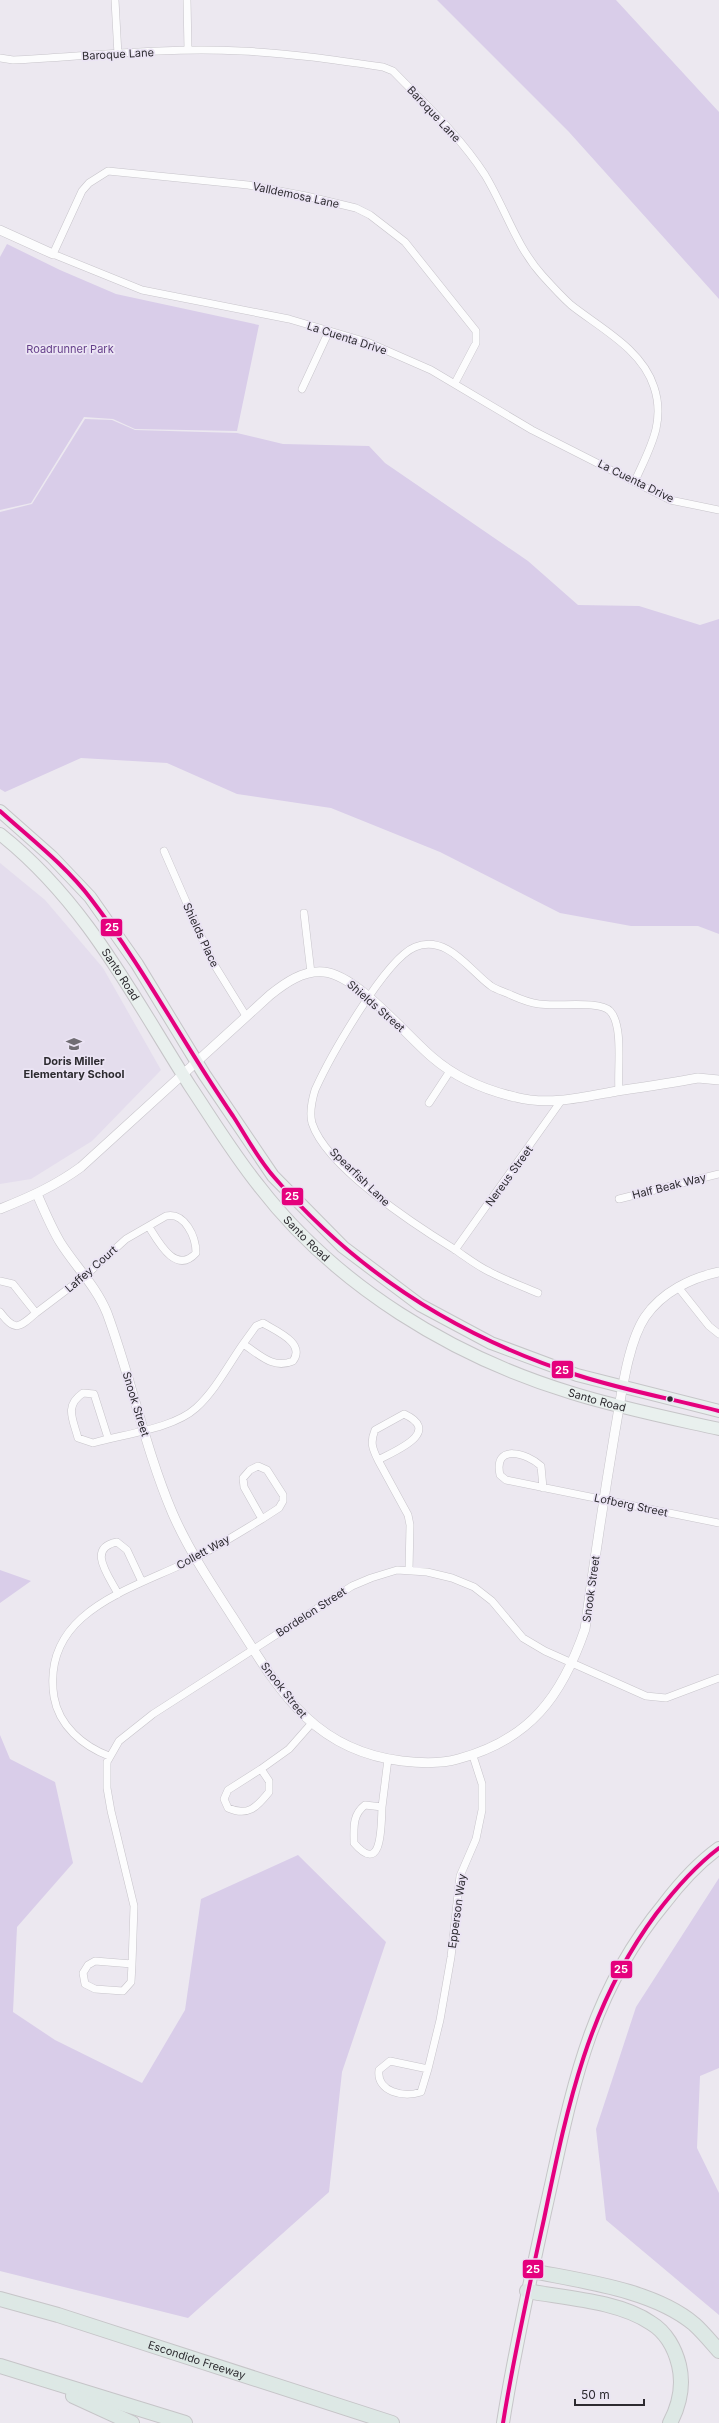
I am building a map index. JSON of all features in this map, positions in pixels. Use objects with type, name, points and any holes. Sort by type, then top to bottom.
[{"type":"highway","points":[[532,2271],[618,2288],[656,2301],[693,2324],[719,2351]]},
{"type":"highway","points":[[528,2291],[616,2308],[652,2323],[675,2348],[682,2380],[678,2409],[670,2423]]},
{"type":"highway","name":"Escondido Freeway","points":[[0,2299],[66,2317],[392,2423]]},
{"type":"highway","points":[[0,2366],[185,2423]]},
{"type":"highway","points":[[21,2372],[132,2423]]},
{"type":"main road","name":"Santo Road","points":[[0,811],[52,857],[90,897],[137,964],[196,1061],[273,1176],[343,1247],[397,1290],[420,1305],[491,1343],[577,1375],[623,1388],[719,1411]]},
{"type":"main road","name":"Santo Road","points":[[0,834],[39,869],[78,911],[120,970],[183,1074],[259,1187],[330,1260],[409,1320],[484,1360],[572,1393],[719,1429]]},
{"type":"main road","points":[[503,2420],[512,2365],[577,2072],[593,2022],[609,1986],[643,1929],[680,1884],[719,1848]]},
{"type":"street","points":[[115,0],[118,55]]},
{"type":"street","points":[[187,0],[188,50]]},
{"type":"street","name":"Baroque Lane","points":[[0,58],[13,60],[188,50],[296,54],[384,67],[394,71],[458,138],[485,176],[522,248],[541,274],[570,304],[630,350],[650,376],[654,388],[658,412],[656,435],[635,481]]},
{"type":"street","name":"Valldemosa Lane","points":[[53,254],[82,191],[89,183],[108,171],[248,185],[306,196],[356,208],[370,215],[405,242],[476,331],[476,343],[455,383]]},
{"type":"street","name":"La Cuenta Drive","points":[[0,230],[53,254],[142,290],[289,319],[366,342],[430,370],[455,383],[532,430],[670,500],[719,510]]},
{"type":"street","points":[[302,389],[330,331]]},
{"type":"street","name":"Shields Place","points":[[164,851],[212,961],[246,1016]]},
{"type":"street","points":[[304,913],[311,973]]},
{"type":"street","name":"Spearfish Lane","points":[[538,1293],[489,1272],[406,1219],[381,1200],[335,1156],[318,1136],[312,1122],[311,1105],[315,1090],[368,997],[409,951],[416,947],[435,944],[451,950],[492,987],[520,999],[539,1004],[562,1006],[599,1005],[609,1009],[618,1024],[619,1091]]},
{"type":"street","name":"Shields Street","points":[[0,1209],[60,1183],[81,1167],[196,1061],[281,986],[295,977],[311,973],[324,972],[341,977],[368,997],[432,1057],[450,1071],[480,1087],[518,1098],[561,1101],[698,1078],[719,1080]]},
{"type":"street","points":[[429,1103],[450,1071]]},
{"type":"street","name":"Nereus Street","points":[[455,1250],[561,1101]]},
{"type":"street","name":"Half Beak Way","points":[[619,1199],[719,1174]]},
{"type":"street","name":"Snook Street","points":[[37,1194],[60,1241],[98,1293],[106,1312],[172,1513],[195,1558],[253,1649],[278,1686],[311,1724],[346,1745],[388,1759],[414,1762],[453,1761],[473,1756],[506,1740],[535,1718],[559,1689],[573,1664],[585,1629],[604,1499],[620,1405],[637,1333],[645,1317],[661,1300],[678,1287],[703,1276],[719,1272]]},
{"type":"street","name":"Laffey Court","points":[[0,1312],[8,1323],[14,1326],[22,1325],[85,1276],[126,1239],[172,1214],[182,1219],[196,1243],[196,1253],[190,1259],[178,1261],[167,1254],[149,1227]]},
{"type":"street","points":[[0,1280],[13,1284],[36,1314]]},
{"type":"street","points":[[678,1287],[710,1326],[719,1334]]},
{"type":"street","points":[[108,1438],[94,1394],[83,1393],[75,1399],[70,1409],[78,1438],[93,1443],[176,1420],[196,1409],[256,1326],[263,1323],[294,1343],[297,1349],[296,1357],[283,1365],[273,1364],[243,1344]]},
{"type":"street","points":[[378,1460],[411,1443],[418,1434],[418,1427],[413,1418],[404,1414],[375,1430],[371,1440],[372,1447],[378,1460],[408,1515],[410,1525],[409,1570]]},
{"type":"street","name":"Lofberg Street","points":[[543,1488],[542,1466],[534,1459],[512,1453],[507,1453],[500,1459],[498,1465],[500,1475],[506,1480],[543,1488],[604,1499],[719,1523]]},
{"type":"street","name":"Collett Way","points":[[109,1756],[86,1746],[68,1728],[56,1708],[52,1679],[56,1655],[64,1638],[79,1621],[93,1609],[142,1582],[195,1558],[262,1519],[279,1508],[283,1501],[283,1495],[267,1470],[258,1466],[250,1470],[243,1478],[244,1487],[262,1519]]},
{"type":"street","points":[[118,1594],[100,1557],[102,1550],[109,1544],[117,1542],[126,1550],[142,1582]]},
{"type":"street","name":"Bordelon Street","points":[[109,1756],[129,1731],[253,1649],[352,1586],[397,1570],[409,1570],[452,1578],[474,1587],[492,1601],[523,1638],[545,1651],[646,1696],[666,1698],[719,1678]]},
{"type":"street","points":[[261,1769],[269,1781],[269,1792],[265,1797],[246,1812],[239,1813],[228,1808],[224,1798],[228,1790],[290,1749],[311,1724]]},
{"type":"street","points":[[109,1756],[107,1788],[134,1906],[132,1964],[131,1982],[122,1991],[95,1989],[85,1984],[83,1973],[88,1965],[95,1961],[132,1964]]},
{"type":"street","name":"Epperson Way","points":[[428,2068],[390,2061],[379,2070],[378,2078],[386,2089],[412,2095],[421,2092],[428,2068],[440,2020],[449,1965],[460,1876],[476,1839],[482,1810],[482,1784],[473,1756]]},
{"type":"street","points":[[382,1807],[365,1805],[358,1811],[355,1817],[354,1843],[362,1853],[370,1854],[375,1852],[380,1846],[382,1807],[388,1759]]},
{"type":"shaded area","name":"Doris Miller Elementary School","points":[[0,863],[45,900],[103,968],[161,1070],[92,1141],[31,1179],[0,1184]]},
{"type":"green space","points":[[437,0],[616,0],[719,112],[719,299],[569,132]]},
{"type":"green space","name":"Roadrunner Park","points":[[7,244],[60,270],[116,294],[259,325],[237,431],[135,429],[113,419],[84,417],[31,503],[0,510],[0,257]]},
{"type":"green space","points":[[85,419],[112,420],[135,430],[237,433],[283,444],[369,446],[385,463],[528,561],[578,605],[639,606],[700,625],[719,619],[719,934],[698,926],[631,926],[560,913],[440,852],[331,808],[237,794],[167,763],[81,758],[5,792],[0,789],[0,512],[32,504]]},
{"type":"green space","points":[[0,1570],[31,1581],[0,1603]]},
{"type":"green space","points":[[0,1735],[10,1759],[55,1782],[73,1863],[17,1927],[13,2012],[55,2040],[142,2083],[185,2010],[201,1899],[298,1855],[386,1942],[342,2072],[329,2192],[188,2318],[0,2271]]},
{"type":"green space","points":[[719,1878],[719,2068],[700,2076],[697,2148],[719,2193],[719,2315],[606,2220],[596,2129],[636,2007]]},
{"type":"transit line","name":"25","points":[[0,811],[71,875],[91,899],[129,952],[263,1163],[306,1211],[339,1243],[412,1297],[450,1321],[491,1341],[533,1359],[577,1375],[630,1390],[719,1411]]},
{"type":"transit line","name":"25","points":[[503,2423],[522,2321],[571,2098],[596,2022],[632,1949],[656,1914],[685,1879],[719,1848]]},
{"type":"place","name":"Doris Miller Elementary School","points":[[74,1044]]}]
